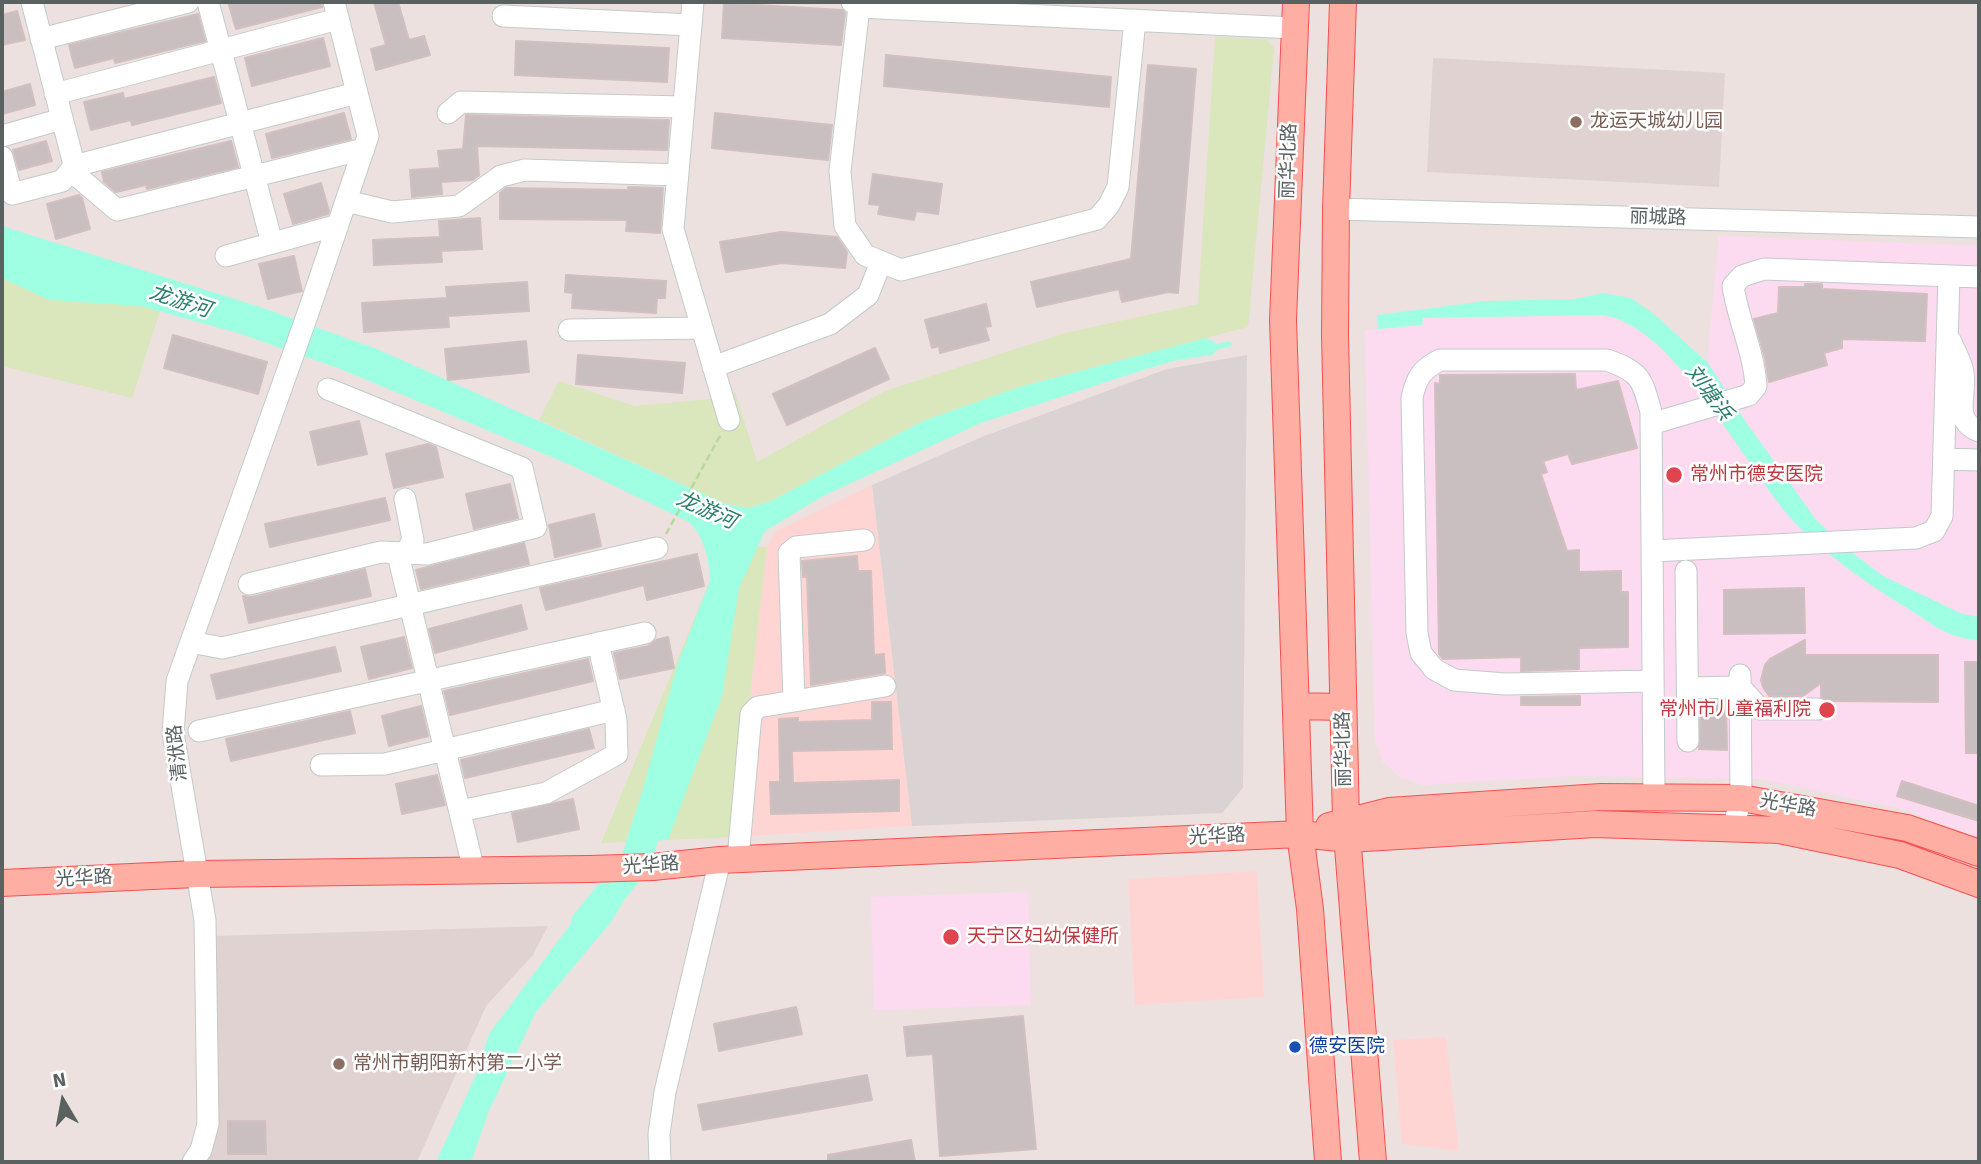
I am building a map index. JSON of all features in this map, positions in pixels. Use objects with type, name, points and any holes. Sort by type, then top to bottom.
[{"type":"main road","name":"丽华北路","points":[[1296,2],[1283,332],[1300,834],[1310,909],[1328,1162]]},
{"type":"main road","name":"丽华北路","points":[[1343,2],[1335,323],[1343,707],[1348,830],[1373,1162]]},
{"type":"main road","points":[[1296,706],[1343,707]]},
{"type":"main road","name":"光华路","points":[[1348,830],[1389,811],[1601,797],[1741,798],[1907,828],[1979,853]]},
{"type":"main road","name":"光华路","points":[[2,883],[196,874],[653,867],[729,859],[1348,830],[1595,824],[1779,830],[1900,855],[1979,884]]},
{"type":"street","points":[[32,2],[55,94],[77,176],[117,210],[364,149],[368,136],[336,10],[221,50],[55,94]]},
{"type":"street","points":[[41,39],[188,2]]},
{"type":"street","points":[[208,2],[272,243]]},
{"type":"street","points":[[693,2],[673,229],[729,420]]},
{"type":"street","points":[[1135,20],[1118,187],[1110,205],[1097,219],[901,270],[865,255],[845,226],[839,171],[855,4],[1294,28]]},
{"type":"street","points":[[503,16],[691,25]]},
{"type":"street","points":[[2,157],[12,194],[62,181],[74,166],[357,93]]},
{"type":"street","points":[[448,113],[461,103],[684,107]]},
{"type":"street","points":[[2,136],[62,120]]},
{"type":"street","name":"清洑路","points":[[193,1162],[201,1150],[208,1124],[205,920],[173,733],[177,681],[364,149]]},
{"type":"street","points":[[346,201],[392,212],[459,206],[501,176],[525,170],[678,175]]},
{"type":"street","name":"丽城路","points":[[1336,209],[1979,227]]},
{"type":"street","points":[[226,256],[338,225]]},
{"type":"street","points":[[713,367],[831,324],[868,295],[881,262]]},
{"type":"street","points":[[1658,422],[1749,395],[1756,386],[1755,371],[1733,286],[1742,276],[1764,269],[1979,277]]},
{"type":"street","points":[[1652,551],[1916,538],[1934,531],[1942,516],[1949,276]]},
{"type":"street","points":[[569,330],[702,328]]},
{"type":"street","points":[[1948,334],[1963,373],[1961,410],[1965,422],[1979,431]]},
{"type":"street","points":[[1653,681],[1505,684],[1454,680],[1434,669],[1421,653],[1417,633],[1412,398],[1416,380],[1425,367],[1440,360],[1607,360],[1630,368],[1644,384],[1651,412],[1658,422],[1652,551],[1654,796]]},
{"type":"street","points":[[249,584],[382,552],[427,554],[537,527],[522,468],[328,389]]},
{"type":"street","points":[[1944,459],[1979,460]]},
{"type":"street","points":[[405,499],[413,540],[400,563],[474,871]]},
{"type":"street","points":[[794,701],[789,553],[796,547],[864,540]]},
{"type":"street","points":[[191,642],[222,648],[657,548]]},
{"type":"street","points":[[1686,571],[1688,741]]},
{"type":"street","points":[[199,731],[645,633]]},
{"type":"street","points":[[460,811],[546,793],[617,754],[614,710],[598,643]]},
{"type":"street","points":[[1688,688],[1740,681]]},
{"type":"street","points":[[1740,681],[1760,709],[1818,709]]},
{"type":"street","points":[[1733,829],[1741,798],[1740,681]]},
{"type":"street","points":[[660,1162],[659,1135],[665,1092],[729,859],[751,714],[758,706],[885,686]]},
{"type":"street","points":[[321,765],[385,764],[614,710]]},
{"type":"path","points":[[673,522],[729,420]]},
{"type":"shaded area","points":[[1215,37],[1266,39],[1274,48],[1248,327],[1019,387],[923,421],[769,502],[748,508],[726,504],[539,420],[559,381],[635,406],[710,399],[735,392],[757,462],[885,391],[1065,333],[1198,304]]},
{"type":"shaded area","name":"龙运天城幼儿园","points":[[1433,58],[1725,73],[1719,187],[1427,172]]},
{"type":"shaded area","name":"常州市德安医院","points":[[1719,236],[1979,246],[1979,617],[1960,613],[1883,576],[1854,554],[1871,586],[1952,635],[1979,641],[1979,838],[1906,810],[1762,779],[1572,776],[1422,785],[1400,777],[1383,762],[1375,741],[1365,330],[1422,325],[1422,318],[1601,315],[1611,316],[1651,339],[1707,363]]},
{"type":"shaded area","points":[[2,254],[160,311],[132,398],[2,366]]},
{"type":"shaded area","points":[[1247,355],[1243,788],[1222,813],[912,826],[872,485],[984,436],[1167,369]]},
{"type":"shaded area","points":[[872,485],[912,826],[734,837],[767,547],[776,531]]},
{"type":"shaded area","points":[[703,544],[767,547],[734,837],[601,843],[710,581],[710,566]]},
{"type":"shaded area","points":[[1257,871],[1264,997],[1135,1005],[1128,879]]},
{"type":"shaded area","name":"天宁区妇幼保健所","points":[[1028,892],[1031,1005],[874,1010],[871,897]]},
{"type":"shaded area","name":"常州市朝阳新村第二小学","points":[[548,926],[533,955],[486,1006],[417,1162],[206,1162],[218,1122],[215,936]]},
{"type":"shaded area","points":[[1446,1037],[1459,1151],[1402,1144],[1393,1040]]},
{"type":"water","points":[[2,226],[260,307],[377,349],[726,504],[748,508],[769,502],[923,421],[1019,387],[1206,338],[1221,346],[1212,355],[1177,360],[1146,369],[981,423],[823,496],[765,531],[739,588],[722,696],[668,840],[628,842],[677,666],[710,581],[705,549],[699,534],[689,522],[573,466],[343,370],[241,334],[141,306],[49,300],[2,278]]},
{"type":"water","name":"刘塘浜","points":[[1603,293],[1631,298],[1654,314],[1708,363],[1746,422],[1817,521],[1883,576],[1960,613],[1979,617],[1979,641],[1937,628],[1852,571],[1810,537],[1777,501],[1708,403],[1682,371],[1656,343],[1629,324],[1601,315],[1423,318],[1422,325],[1378,329],[1377,315],[1486,301],[1575,299]]},
{"type":"water","points":[[631,889],[611,922],[536,1012],[488,1113],[471,1162],[436,1162],[476,1075],[489,1034],[593,894]]},
{"type":"building","points":[[228,2],[321,2],[322,7],[236,29]]},
{"type":"building","points":[[374,2],[398,2],[409,40],[424,36],[430,55],[376,70],[371,49],[386,45]]},
{"type":"building","points":[[724,3],[842,10],[845,13],[841,45],[722,38]]},
{"type":"building","points":[[17,11],[25,40],[2,45],[2,15]]},
{"type":"building","points":[[198,14],[205,41],[115,63],[114,58],[75,68],[69,45]]},
{"type":"building","points":[[323,38],[330,66],[252,86],[245,58]]},
{"type":"building","points":[[516,41],[669,48],[667,82],[515,75]]},
{"type":"building","points":[[886,55],[1111,77],[1109,107],[884,86]]},
{"type":"building","points":[[1148,65],[1196,69],[1178,293],[1168,292],[1122,302],[1119,289],[1037,307],[1031,282],[1131,259]]},
{"type":"building","points":[[214,77],[221,103],[132,125],[131,120],[91,130],[84,102],[123,93],[124,99]]},
{"type":"building","points":[[30,84],[35,105],[2,114],[2,92]]},
{"type":"building","points":[[344,113],[351,139],[272,158],[266,134]]},
{"type":"building","points":[[715,113],[832,125],[828,160],[712,148]]},
{"type":"building","points":[[466,115],[669,120],[667,150],[477,146],[479,175],[473,180],[441,182],[442,194],[412,197],[410,170],[440,168],[438,151],[463,149]]},
{"type":"building","points":[[46,141],[52,161],[19,170],[13,150]]},
{"type":"building","points":[[231,141],[238,167],[147,189],[146,185],[116,192],[104,182],[102,172]]},
{"type":"building","points":[[873,174],[942,184],[938,214],[916,211],[914,220],[878,214],[880,205],[869,204]]},
{"type":"building","points":[[321,183],[328,214],[293,224],[284,194]]},
{"type":"building","points":[[628,187],[663,188],[660,233],[626,231],[627,220],[500,219],[500,193],[506,188],[628,190]]},
{"type":"building","points":[[79,195],[90,229],[56,239],[47,204]]},
{"type":"building","points":[[480,218],[482,249],[441,251],[442,262],[374,265],[373,240],[440,237],[439,221]]},
{"type":"building","points":[[781,232],[837,237],[847,252],[845,268],[782,263],[726,272],[720,242]]},
{"type":"building","points":[[294,256],[302,291],[268,299],[259,264]]},
{"type":"building","points":[[566,275],[666,281],[665,298],[657,298],[656,313],[572,308],[573,293],[565,292]]},
{"type":"building","points":[[527,282],[529,311],[448,316],[449,327],[364,332],[362,303],[447,298],[446,287]]},
{"type":"building","points":[[1805,284],[1822,284],[1822,289],[1927,294],[1925,341],[1842,339],[1842,348],[1824,353],[1827,365],[1769,382],[1754,319],[1778,313],[1779,287],[1805,287]]},
{"type":"building","points":[[986,304],[991,326],[985,327],[989,340],[940,353],[939,346],[932,348],[925,320]]},
{"type":"building","points":[[173,335],[267,362],[258,394],[164,368]]},
{"type":"building","points":[[526,341],[529,372],[448,380],[445,349]]},
{"type":"building","points":[[875,348],[889,379],[787,425],[773,394]]},
{"type":"building","points":[[578,355],[685,363],[682,393],[576,384]]},
{"type":"building","points":[[1575,374],[1576,390],[1618,381],[1637,448],[1572,464],[1568,454],[1543,461],[1547,472],[1541,474],[1567,551],[1579,550],[1579,572],[1621,571],[1621,592],[1628,592],[1628,647],[1579,648],[1579,669],[1521,671],[1521,657],[1443,659],[1439,654],[1435,383],[1440,384],[1440,375]]},
{"type":"building","points":[[359,421],[367,454],[318,465],[310,432]]},
{"type":"building","points":[[428,444],[436,447],[443,477],[394,488],[386,454]]},
{"type":"building","points":[[510,484],[518,518],[474,529],[466,494]]},
{"type":"building","points":[[385,498],[390,520],[270,547],[265,524]]},
{"type":"building","points":[[594,514],[601,546],[555,557],[549,525]]},
{"type":"building","points":[[524,543],[529,564],[421,589],[416,570]]},
{"type":"building","points":[[697,554],[704,586],[647,600],[644,585],[546,610],[540,588]]},
{"type":"building","points":[[857,556],[858,571],[871,571],[874,655],[884,654],[885,673],[811,685],[807,576],[803,577],[802,561]]},
{"type":"building","points":[[365,569],[371,596],[249,623],[243,596],[252,597]]},
{"type":"building","points":[[1804,588],[1805,633],[1724,634],[1724,590]]},
{"type":"building","points":[[521,605],[527,629],[435,653],[429,629]]},
{"type":"building","points":[[404,637],[412,668],[369,679],[361,647]]},
{"type":"building","points":[[668,637],[674,668],[620,679],[614,653],[648,646],[656,640]]},
{"type":"building","points":[[1805,640],[1805,655],[1938,655],[1938,702],[1828,701],[1821,697],[1821,683],[1803,696],[1769,696],[1761,680],[1765,665],[1770,659]]},
{"type":"building","points":[[335,647],[341,671],[217,699],[211,675]]},
{"type":"building","points":[[588,659],[593,681],[450,715],[444,691]]},
{"type":"building","points":[[1965,662],[1979,662],[1979,753],[1966,753]]},
{"type":"building","points":[[1580,696],[1580,705],[1521,705],[1521,697]]},
{"type":"building","points":[[1726,700],[1727,750],[1699,749],[1701,701]]},
{"type":"building","points":[[872,702],[891,702],[892,749],[792,751],[793,783],[899,780],[899,811],[771,814],[770,782],[780,782],[779,719],[798,718],[798,722],[872,720]]},
{"type":"building","points":[[421,706],[428,736],[389,746],[382,716]]},
{"type":"building","points":[[350,711],[355,733],[231,761],[226,739]]},
{"type":"building","points":[[589,729],[594,748],[465,778],[461,760]]},
{"type":"building","points":[[437,775],[445,805],[402,814],[396,784]]},
{"type":"building","points":[[1902,781],[1979,806],[1979,821],[1897,796]]},
{"type":"building","points":[[573,799],[579,829],[518,842],[512,813]]},
{"type":"building","points":[[796,1007],[802,1034],[719,1051],[714,1024]]},
{"type":"building","points":[[1023,1016],[1036,1149],[940,1156],[933,1054],[907,1056],[904,1027]]},
{"type":"building","points":[[867,1075],[872,1100],[703,1130],[698,1105]]},
{"type":"building","points":[[228,1121],[265,1121],[266,1154],[228,1154]]},
{"type":"building","points":[[911,1140],[915,1162],[828,1162],[828,1155]]},
{"type":"waterway","points":[[1216,347],[1229,344]]},
{"type":"waterway","name":"龙游河","points":[[586,923],[635,863],[654,804]]},
{"type":"place","name":"龙运天城幼儿园","points":[[1576,122]]},
{"type":"place","name":"常州市德安医院","points":[[1674,475]]},
{"type":"place","name":"常州市儿童福利院","points":[[1827,710]]},
{"type":"place","name":"天宁区妇幼保健所","points":[[951,937]]},
{"type":"place","name":"德安医院","points":[[1295,1047]]},
{"type":"place","name":"常州市朝阳新村第二小学","points":[[339,1064]]}]
